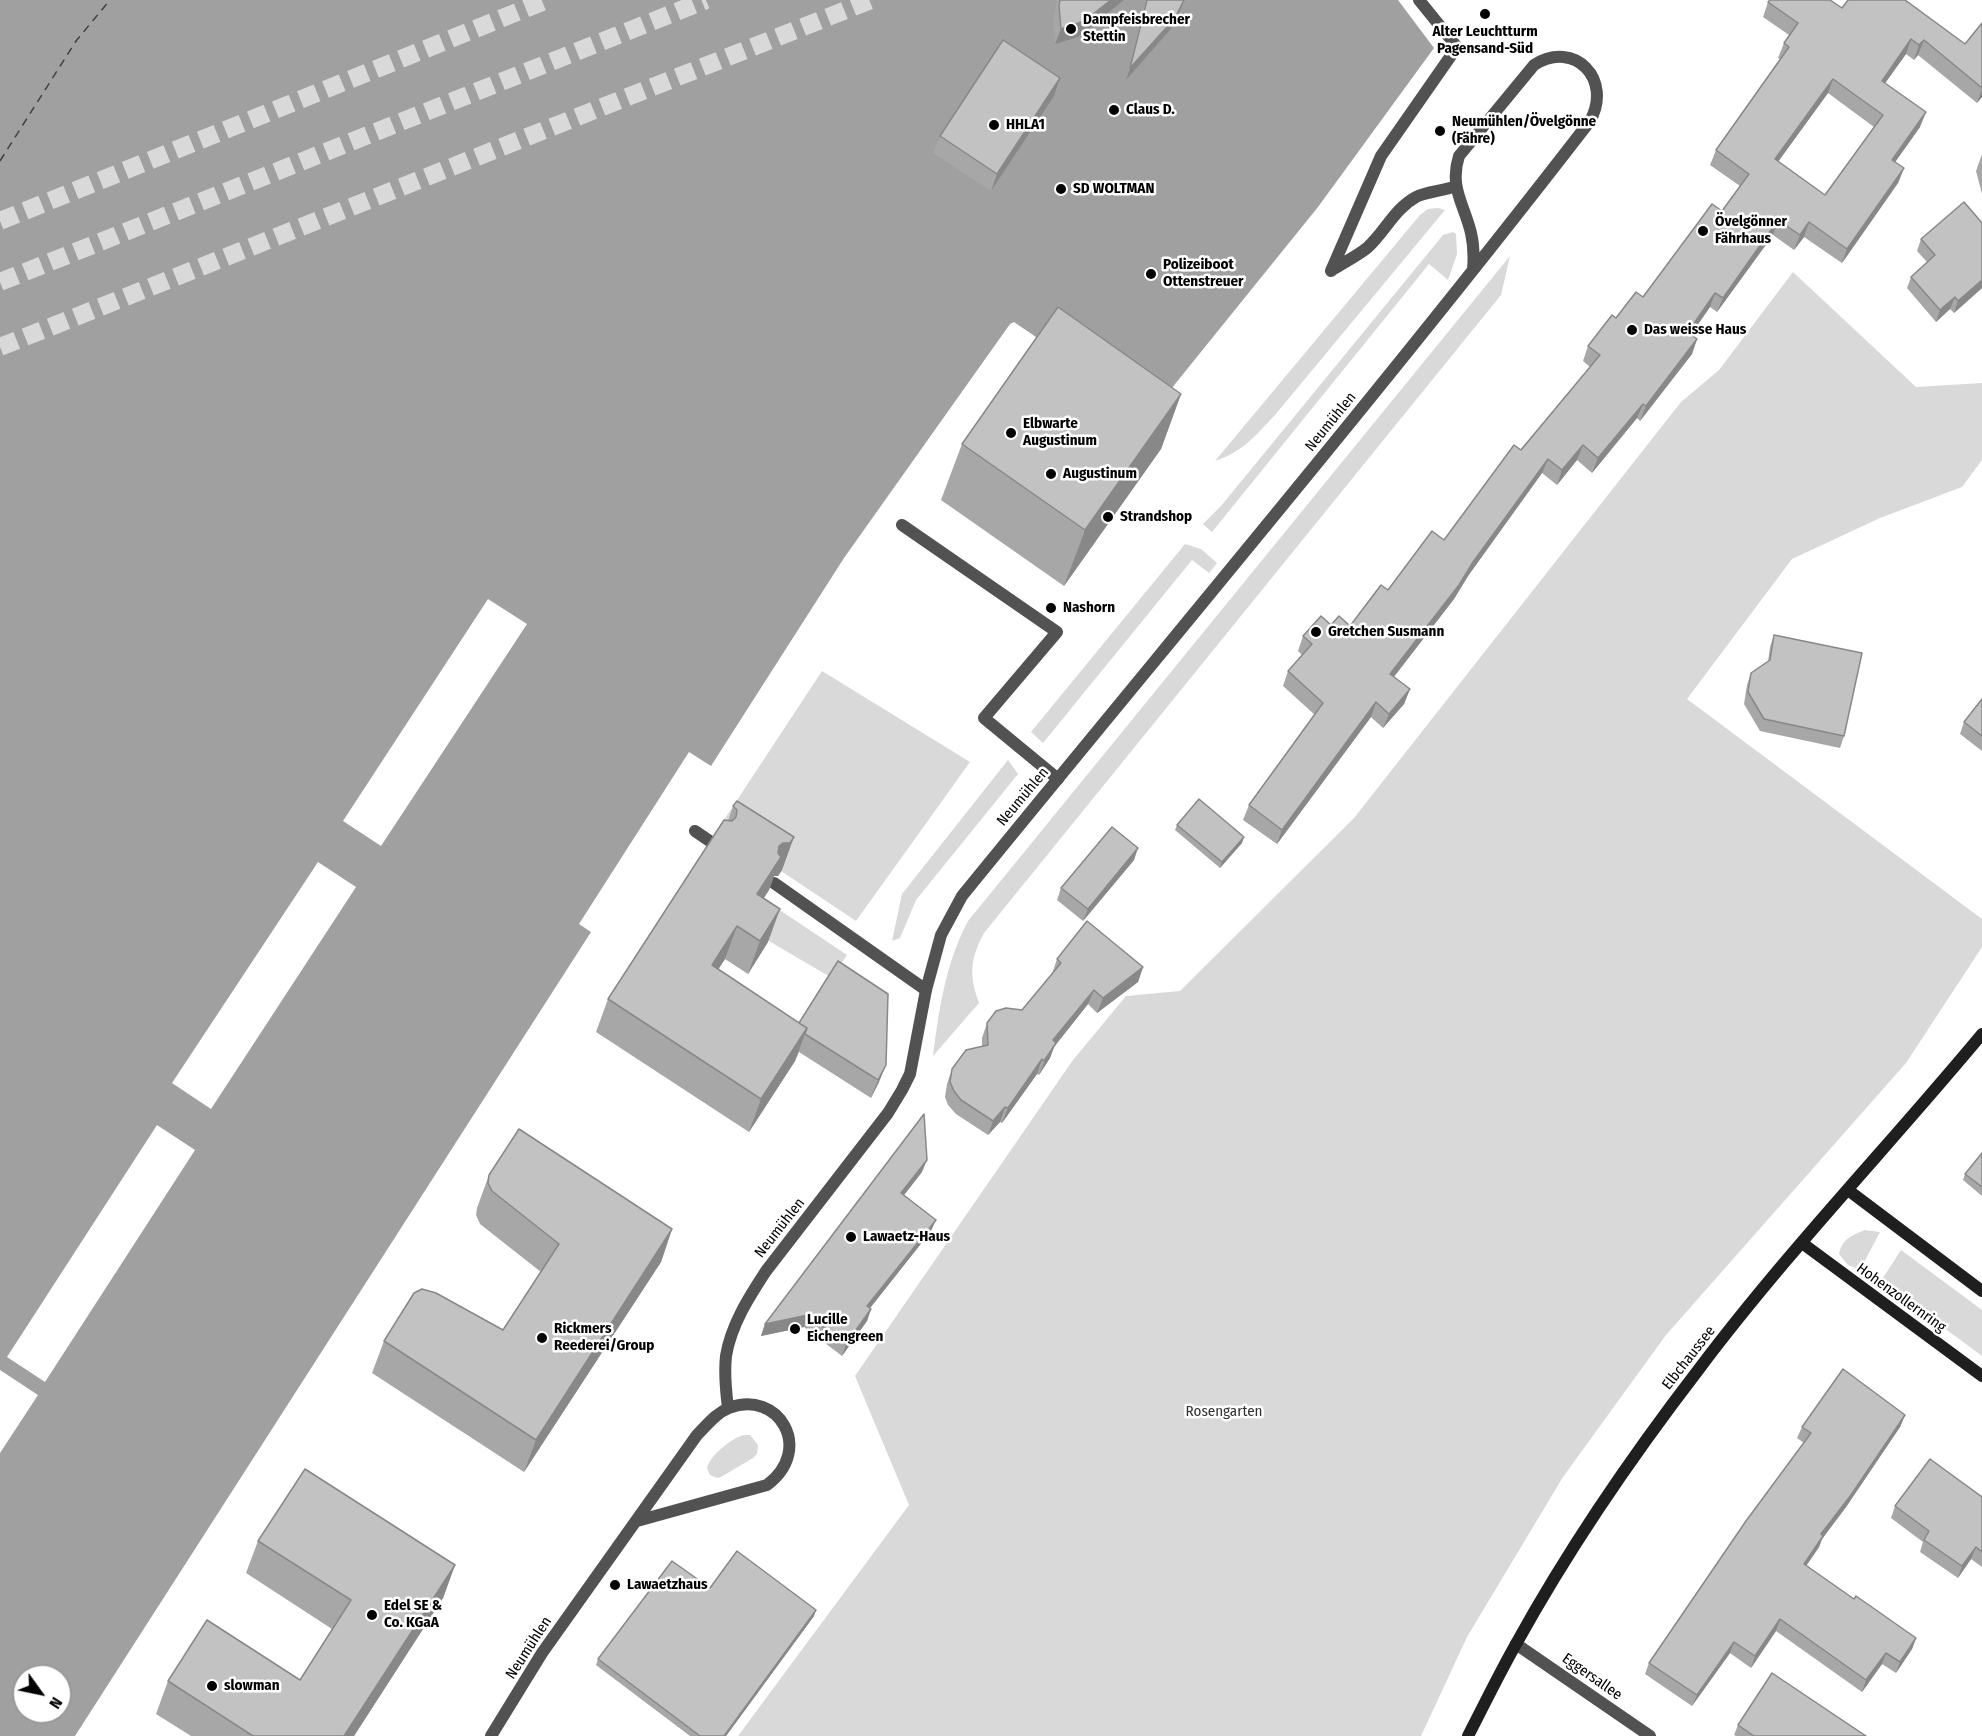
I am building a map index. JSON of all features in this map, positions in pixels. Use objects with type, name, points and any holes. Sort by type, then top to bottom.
[{"type":"main road","name":"Elbchaussee","points":[[1468,1736],[1516,1644],[1593,1516],[1657,1425],[1706,1359],[1802,1243],[1982,1034]]},
{"type":"main road","points":[[1848,1190],[1982,1291]]},
{"type":"main road","name":"Hohenzollernring","points":[[1802,1243],[1982,1376]]},
{"type":"street","points":[[1419,0],[1457,47],[1381,156],[1331,271],[1368,247],[1408,202],[1418,196],[1456,186]]},
{"type":"street","name":"Neumühlen","points":[[491,1736],[542,1653],[697,1435],[728,1408],[726,1357],[738,1320],[750,1295],[766,1271],[888,1113],[902,1090],[910,1074],[926,990],[941,935],[962,896],[1234,566],[1473,270],[1590,121],[1597,104],[1598,93],[1591,73],[1581,63],[1566,57],[1550,57],[1534,65],[1459,156],[1454,171],[1456,186],[1471,233],[1474,249],[1473,270]]},
{"type":"street","points":[[902,525],[1057,632],[984,718],[1058,779]]},
{"type":"street","points":[[695,831],[717,846]]},
{"type":"street","points":[[774,883],[926,990]]},
{"type":"street","points":[[637,1521],[767,1485],[778,1477],[790,1453],[789,1439],[784,1425],[767,1409],[752,1404],[728,1408]]},
{"type":"street","name":"Eggersallee","points":[[1516,1644],[1650,1736]]},
{"type":"green space","points":[[1428,209],[1445,210],[1275,415],[1241,448],[1215,461],[1420,215]]},
{"type":"green space","points":[[1453,232],[1456,234],[1457,254],[1448,280],[1429,264],[1212,532],[1203,524],[1221,506],[1443,235]]},
{"type":"green space","points":[[1510,256],[1501,295],[984,933],[972,967],[979,1003],[933,1056],[949,969],[968,921]]},
{"type":"green space","name":"Rosengarten","points":[[1793,272],[1916,387],[1982,383],[1982,460],[1962,487],[1880,518],[1792,559],[1687,699],[1982,919],[1982,947],[1906,1063],[1666,1335],[1563,1477],[1467,1637],[1421,1736],[738,1736],[909,1505],[855,1376],[1073,1060],[1126,996],[1180,991],[1354,818],[1681,402],[1719,370]]},
{"type":"green space","points":[[1185,544],[1201,549],[1217,563],[1209,573],[1192,560],[1043,743],[1031,732]]},
{"type":"green space","points":[[822,671],[970,762],[856,921],[718,829]]},
{"type":"green space","points":[[1008,760],[1018,774],[916,900],[900,938],[892,941],[902,894]]},
{"type":"green space","points":[[763,899],[847,955],[832,978],[745,927]]},
{"type":"green space","points":[[1865,1230],[1880,1232],[1860,1270],[1848,1265],[1839,1254],[1845,1241]]},
{"type":"green space","points":[[1901,1250],[1982,1310],[1982,1356],[1881,1281]]},
{"type":"green space","points":[[744,1435],[750,1435],[758,1445],[757,1454],[721,1477],[710,1475],[707,1468],[712,1458],[728,1443]]},
{"type":"shaded area","points":[[0,0],[1398,0],[1434,48],[1318,207],[1150,415],[1014,322],[1010,324],[844,558],[711,766],[689,752],[579,924],[591,932],[75,1736],[0,1736]]},
{"type":"pier","points":[[488,599],[527,624],[381,846],[343,821]]},
{"type":"pier","points":[[318,862],[356,887],[211,1109],[172,1083]]},
{"type":"pier","points":[[157,1125],[195,1150],[45,1382],[7,1357]]},
{"type":"pier","points":[[0,1370],[38,1395],[0,1453]]},
{"type":"building","points":[[1060,0],[1111,0],[1084,21],[1061,29]]},
{"type":"building","points":[[1147,0],[1184,0],[1175,18],[1130,68]]},
{"type":"building","points":[[1770,0],[1830,0],[1842,8],[1848,0],[1905,0],[1965,44],[1982,23],[1982,88],[1924,40],[1919,45],[1911,39],[1882,81],[1926,112],[1892,160],[1904,168],[1847,249],[1809,222],[1800,235],[1778,220],[1723,298],[1715,293],[1688,332],[1697,339],[1646,406],[1643,404],[1598,458],[1583,445],[1562,470],[1548,459],[1473,562],[1459,585],[1390,674],[1410,689],[1389,714],[1376,702],[1282,830],[1249,805],[1323,703],[1288,671],[1312,644],[1303,636],[1321,616],[1331,625],[1339,616],[1350,626],[1381,585],[1388,590],[1432,531],[1444,540],[1514,445],[1521,450],[1600,355],[1588,346],[1612,315],[1616,318],[1636,292],[1643,297],[1712,204],[1722,211],[1749,174],[1716,150],[1789,47],[1784,43],[1798,23],[1768,2]],"holes":[[[1833,79],[1883,115],[1825,195],[1775,159]]]},
{"type":"building","name":"HHLA1","points":[[1003,40],[1060,78],[997,174],[940,136]]},
{"type":"building","points":[[1964,202],[1982,223],[1982,280],[1958,301],[1955,297],[1940,310],[1911,277],[1935,255],[1921,239]]},
{"type":"building","points":[[1058,307],[1181,394],[1085,530],[962,444]]},
{"type":"building","points":[[1774,635],[1862,653],[1844,736],[1764,719],[1748,692],[1751,673],[1770,660]]},
{"type":"building","points":[[1982,699],[1982,736],[1964,722]]},
{"type":"building","points":[[1199,799],[1244,837],[1222,862],[1177,825]]},
{"type":"building","points":[[737,801],[794,837],[790,843],[783,843],[779,846],[778,853],[781,857],[757,894],[780,909],[760,941],[737,926],[712,965],[807,1028],[761,1099],[608,999],[724,820],[732,821],[736,817],[737,810],[733,806]]},
{"type":"building","points":[[1112,827],[1138,848],[1088,909],[1061,888]]},
{"type":"building","points":[[1087,921],[1143,967],[1103,998],[1094,990],[1053,1040],[1056,1043],[1008,1108],[1005,1107],[993,1121],[961,1100],[950,1082],[952,1069],[966,1050],[988,1045],[987,1023],[996,1011],[1006,1008],[1022,1010],[1061,963],[1057,959]]},
{"type":"building","points":[[838,961],[888,994],[886,1065],[878,1080],[805,1034],[807,1028],[799,1023]]},
{"type":"building","points":[[924,1114],[927,1160],[901,1193],[936,1220],[867,1306],[871,1309],[846,1344],[808,1315],[765,1324]]},
{"type":"building","points":[[519,1129],[672,1229],[536,1440],[384,1341],[414,1293],[422,1289],[436,1293],[503,1330],[559,1244],[492,1191],[488,1183],[489,1175]]},
{"type":"building","points":[[1982,1153],[1982,1187],[1965,1174]]},
{"type":"building","points":[[1843,1369],[1905,1415],[1851,1495],[1821,1534],[1823,1536],[1804,1564],[1854,1599],[1856,1596],[1916,1638],[1900,1662],[1886,1653],[1866,1680],[1780,1619],[1755,1656],[1734,1642],[1697,1695],[1649,1663],[1746,1521],[1811,1433],[1802,1427]]},
{"type":"building","points":[[1930,1459],[1982,1497],[1982,1552],[1976,1547],[1962,1566],[1924,1540],[1929,1531],[1895,1506]]},
{"type":"building","name":"Edel SE & Co. KGaA","points":[[305,1469],[455,1565],[344,1736],[253,1736],[168,1681],[207,1620],[300,1680],[351,1600],[258,1541]]},
{"type":"building","points":[[737,1551],[816,1610],[724,1736],[700,1736],[598,1659],[672,1561],[710,1588]]},
{"type":"building","points":[[1772,1673],[1866,1736],[1754,1736],[1738,1725]]},
{"type":"ferry route","points":[[0,161],[76,41],[110,0]]},
{"type":"tunnel","points":[[0,221],[547,0]]},
{"type":"tunnel","points":[[0,282],[706,0]]},
{"type":"tunnel","points":[[0,347],[871,0]]},
{"type":"place","name":"Alter Leuchtturm Pagensand-Süd","points":[[1485,14]]},
{"type":"place","name":"Dampfeisbrecher Stettin","points":[[1071,29]]},
{"type":"place","name":"Claus D.","points":[[1114,110]]},
{"type":"place","name":"HHLA1","points":[[994,125]]},
{"type":"place","name":"Neumühlen/Övelgönne (Fähre)","points":[[1440,131]]},
{"type":"place","name":"SD WOLTMAN","points":[[1061,189]]},
{"type":"place","name":"Övelgönner Fährhaus","points":[[1703,231]]},
{"type":"place","name":"Polizeiboot Ottenstreuer","points":[[1151,274]]},
{"type":"place","name":"Das weisse Haus","points":[[1632,330]]},
{"type":"place","name":"Elbwarte Augustinum","points":[[1011,433]]},
{"type":"place","name":"Augustinum","points":[[1051,474]]},
{"type":"place","name":"Strandshop","points":[[1108,517]]},
{"type":"place","name":"Nashorn","points":[[1051,608]]},
{"type":"place","name":"Gretchen Susmann","points":[[1316,632]]},
{"type":"place","name":"Lawaetz-Haus","points":[[851,1237]]},
{"type":"place","name":"Lucille Eichengreen","points":[[795,1329]]},
{"type":"place","name":"Rickmers Reederei/Group","points":[[542,1338]]},
{"type":"place","name":"Lawaetzhaus","points":[[615,1585]]},
{"type":"place","name":"Edel SE & Co. KGaA","points":[[372,1615]]},
{"type":"place","name":"slowman","points":[[212,1686]]}]
